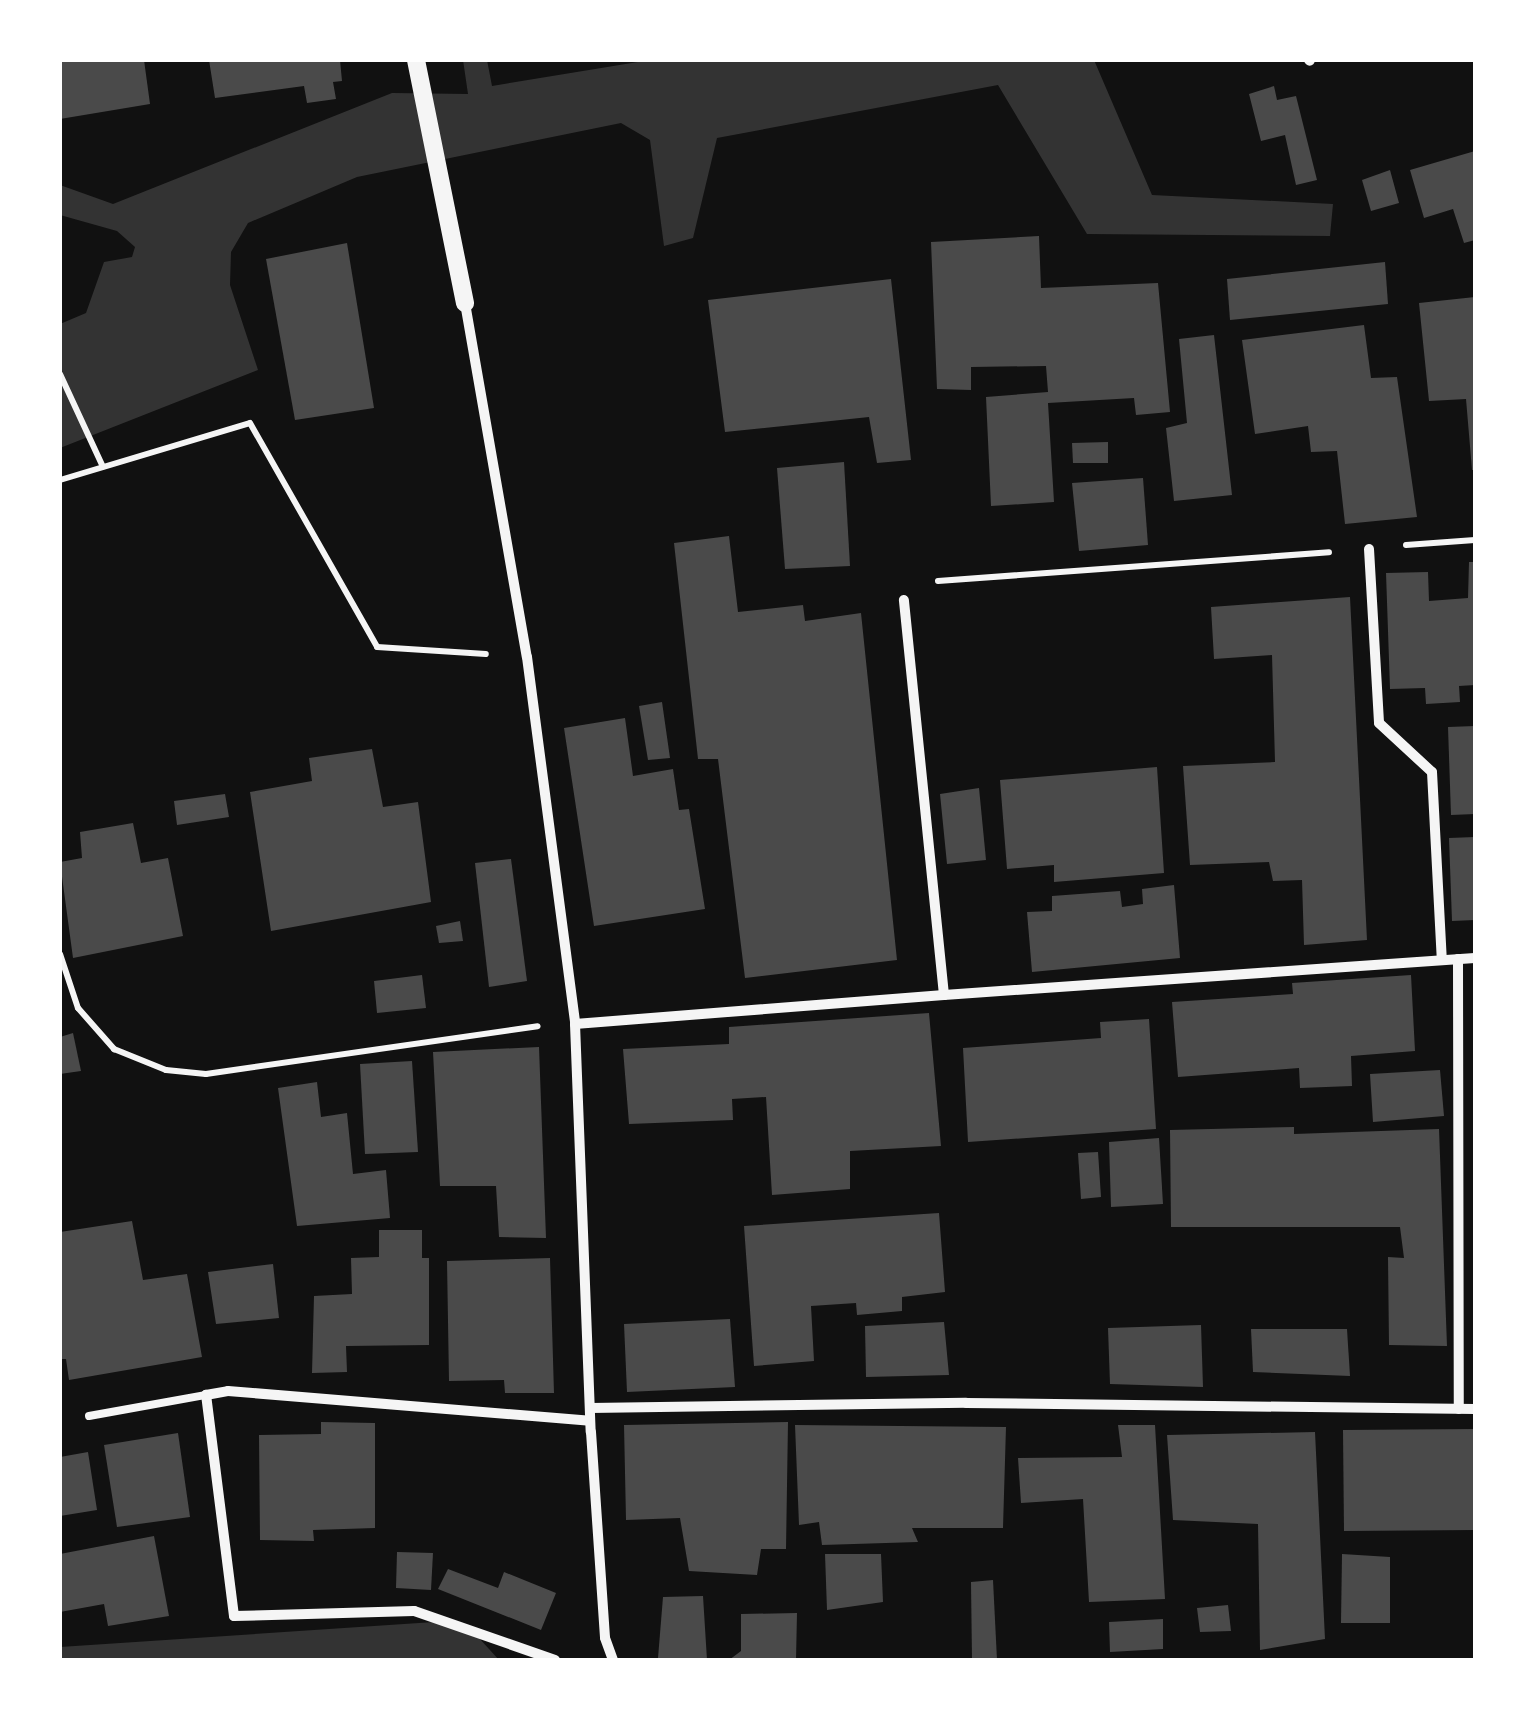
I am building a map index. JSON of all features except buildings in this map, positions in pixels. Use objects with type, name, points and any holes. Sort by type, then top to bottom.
[{"type":"street","points":[[416,60],[465,303],[527,657],[575,1024],[590,1414],[605,1638],[613,1660]]},
{"type":"street","points":[[1369,549],[1379,723],[1432,772],[1442,960]]},
{"type":"street","points":[[904,600],[944,996]]},
{"type":"street","points":[[575,1024],[1475,958]]},
{"type":"street","points":[[1458,959],[1460,1409]]},
{"type":"street","points":[[555,1660],[414,1611],[234,1616],[206,1395],[228,1391],[590,1414],[966,1403],[1475,1409]]},
{"type":"lane","points":[[89,1416],[206,1395]]},
{"type":"path","points":[[60,374],[103,467]]},
{"type":"path","points":[[60,383],[103,467]]},
{"type":"path","points":[[60,480],[250,423],[376,647],[527,657]]},
{"type":"path","points":[[904,600],[923,583],[1475,540]]},
{"type":"path","points":[[60,954],[78,1008],[114,1050],[166,1070],[206,1074],[575,1024]]},
{"type":"shaded area","points":[[463,60],[487,60],[492,86],[650,60],[1094,60],[1152,195],[1333,204],[1330,236],[1087,234],[998,85],[717,138],[693,238],[664,246],[650,140],[621,123],[357,177],[248,223],[231,252],[230,285],[258,370],[60,448],[60,324],[86,313],[104,262],[132,257],[135,247],[117,231],[60,215],[60,185],[113,204],[392,93],[468,94]]},
{"type":"shaded area","points":[[434,1622],[479,1638],[499,1660],[60,1660],[60,1647]]}]
